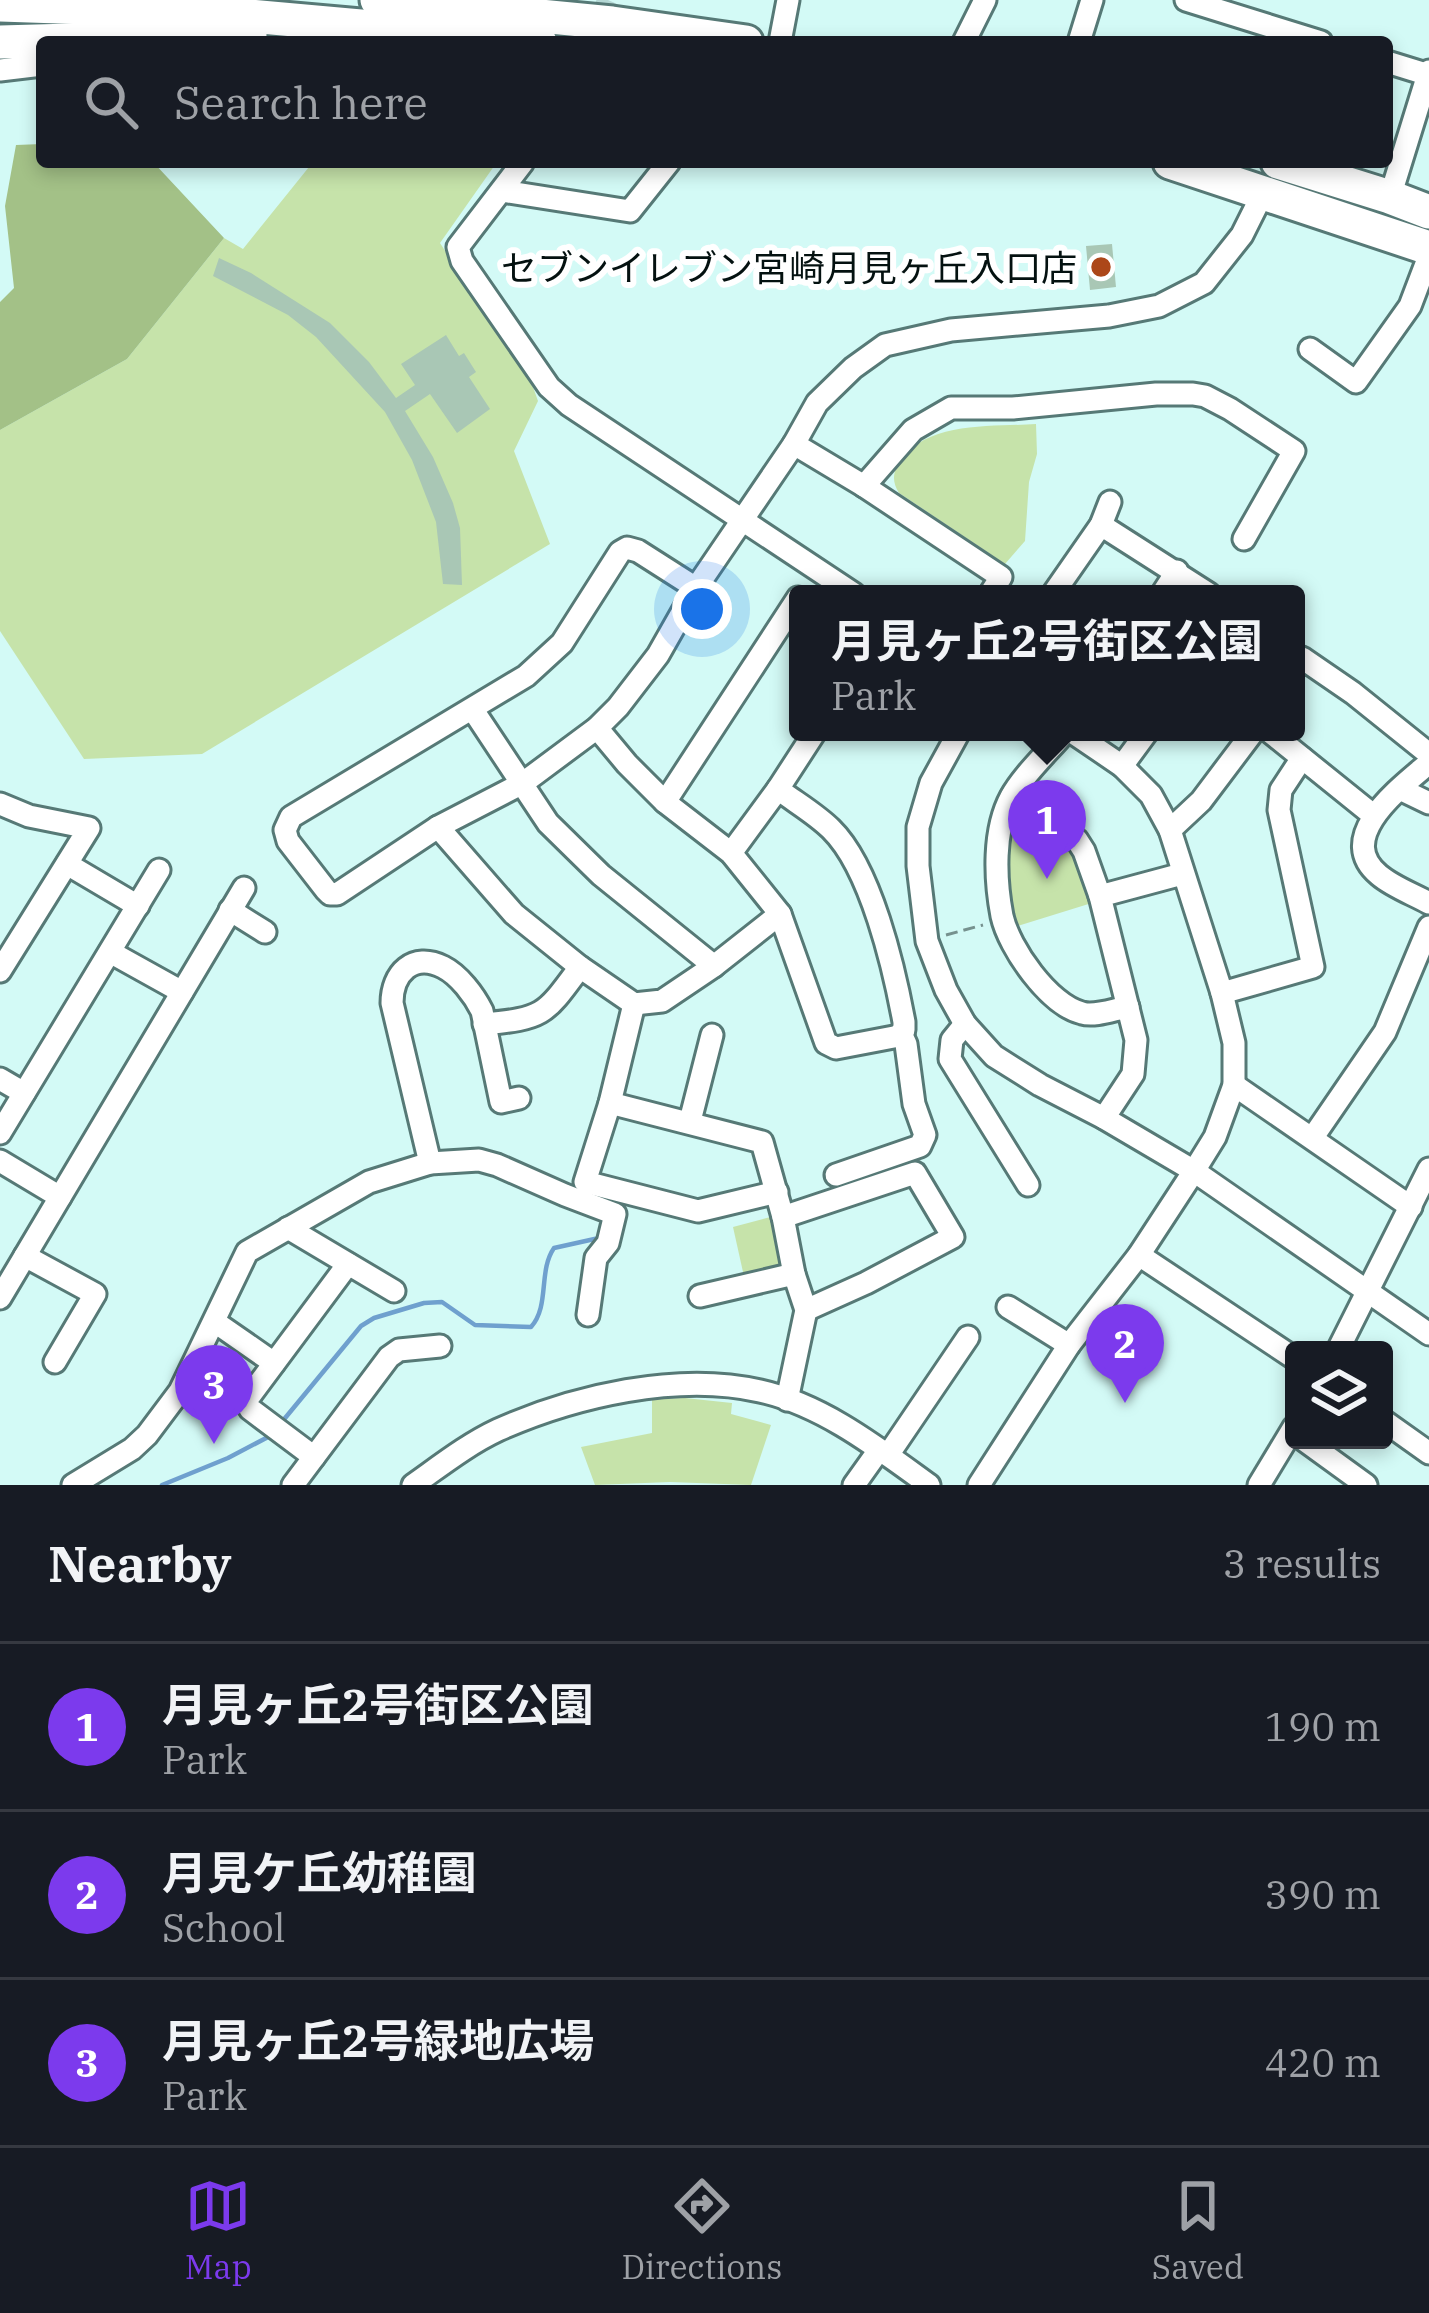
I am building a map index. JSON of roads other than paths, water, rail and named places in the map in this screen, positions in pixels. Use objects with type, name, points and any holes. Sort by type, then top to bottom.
[{"type":"highway","points":[[377,0],[612,22],[706,36]]},
{"type":"highway","points":[[7,5],[205,12],[485,36]]},
{"type":"highway","points":[[428,36],[449,32]]},
{"type":"highway","points":[[203,36],[254,36]]},
{"type":"highway","points":[[5,51],[36,49]]},
{"type":"highway","points":[[1187,168],[1429,252]]},
{"type":"highway","points":[[1297,168],[1429,212]]},
{"type":"street","points":[[781,36],[788,0]]},
{"type":"street","points":[[967,36],[985,0]]},
{"type":"street","points":[[1081,36],[1092,0]]},
{"type":"street","points":[[1186,0],[1302,36]]},
{"type":"street","points":[[5,51],[36,63]]},
{"type":"street","points":[[1390,196],[1428,74],[1393,64]]},
{"type":"street","points":[[519,168],[459,242],[458,252],[549,387],[569,405],[841,585]]},
{"type":"street","points":[[502,191],[630,211],[664,168]]},
{"type":"street","points":[[696,588],[627,548],[554,654],[473,710],[291,817],[285,830],[289,842],[334,895],[438,827],[524,783],[597,728],[631,693],[658,655],[696,588],[817,403],[885,345],[951,330],[1159,307],[1204,283],[1242,235],[1263,194]]},
{"type":"street","points":[[1310,349],[1356,382],[1410,306],[1429,252]]},
{"type":"street","points":[[864,486],[913,430],[951,408],[1193,394],[1230,409],[1294,451],[1244,539]]},
{"type":"street","points":[[794,444],[1001,577],[996,585]]},
{"type":"street","points":[[1059,585],[1101,525],[1110,502]]},
{"type":"street","points":[[1101,525],[1196,585]]},
{"type":"street","points":[[806,585],[817,568]]},
{"type":"street","points":[[1169,585],[1178,572]]},
{"type":"street","points":[[665,802],[789,611]]},
{"type":"street","points":[[1305,660],[1353,693],[1429,759],[1373,815],[1364,837],[1365,858],[1379,875],[1429,903]]},
{"type":"street","points":[[473,710],[548,823],[578,854],[714,966]]},
{"type":"street","points":[[597,728],[665,802],[731,853],[780,914],[826,1043],[843,1047],[901,1033]]},
{"type":"street","points":[[731,853],[809,741]]},
{"type":"street","points":[[954,741],[931,783],[918,827],[920,886],[927,940],[964,1024],[994,1056],[1194,1172],[1429,1334]]},
{"type":"street","points":[[1060,741],[1012,796],[1000,829],[1003,919],[1026,965],[1055,998],[1084,1015],[1128,1007]]},
{"type":"street","points":[[979,1485],[1069,1345],[1194,1172],[1215,1137],[1234,1085],[1234,1042],[1222,993],[1170,830],[1151,795],[1122,766],[1082,741]]},
{"type":"street","points":[[1122,766],[1141,741]]},
{"type":"street","points":[[1170,830],[1201,801],[1246,741]]},
{"type":"street","points":[[1281,741],[1373,815]]},
{"type":"street","points":[[1222,993],[1312,967],[1279,810],[1281,790],[1301,758]]},
{"type":"street","points":[[778,789],[832,830],[873,904],[893,963],[914,1104],[926,1135],[920,1146],[836,1175]]},
{"type":"street","points":[[1400,789],[1429,803]]},
{"type":"street","points":[[1012,796],[1077,840],[1100,896],[1136,1040],[1133,1074],[1104,1118]]},
{"type":"street","points":[[0,804],[29,816],[89,828],[0,971]]},
{"type":"street","points":[[438,827],[514,914],[634,1004],[662,1001],[780,914]]},
{"type":"street","points":[[68,864],[138,906]]},
{"type":"street","points":[[0,1133],[159,870]]},
{"type":"street","points":[[1100,896],[1182,874]]},
{"type":"street","points":[[0,1298],[244,888]]},
{"type":"street","points":[[230,910],[265,932]]},
{"type":"street","points":[[1313,1137],[1385,1032],[1429,927]]},
{"type":"street","points":[[110,952],[182,992]]},
{"type":"street","points":[[430,1163],[392,1003],[394,982],[410,966],[438,964],[476,1000],[501,1102],[519,1098]]},
{"type":"street","points":[[484,1024],[528,1020],[552,1006],[580,967]]},
{"type":"street","points":[[634,1004],[585,1183],[698,1211],[777,1192]]},
{"type":"street","points":[[964,1024],[952,1040],[950,1059],[1028,1185]]},
{"type":"street","points":[[690,1121],[712,1035]]},
{"type":"street","points":[[0,1079],[24,1093]]},
{"type":"street","points":[[1234,1085],[1411,1207]]},
{"type":"street","points":[[610,1102],[762,1142],[806,1310],[787,1400]]},
{"type":"street","points":[[73,1485],[132,1449],[180,1391],[247,1252],[369,1182],[430,1163],[478,1160],[615,1214],[596,1258],[588,1315]]},
{"type":"street","points":[[0,1161],[60,1197]]},
{"type":"street","points":[[1342,1341],[1429,1169]]},
{"type":"street","points":[[783,1217],[915,1173],[953,1237],[806,1310]]},
{"type":"street","points":[[288,1228],[394,1291]]},
{"type":"street","points":[[1138,1255],[1285,1352]]},
{"type":"street","points":[[25,1256],[95,1294],[55,1362]]},
{"type":"street","points":[[314,1457],[250,1409],[246,1401],[348,1264]]},
{"type":"street","points":[[700,1296],[794,1274]]},
{"type":"street","points":[[1008,1307],[1069,1345]]},
{"type":"street","points":[[215,1322],[274,1364]]},
{"type":"street","points":[[854,1485],[968,1337]]},
{"type":"street","points":[[293,1485],[389,1357],[399,1349],[440,1346]]},
{"type":"street","points":[[412,1485],[494,1432],[554,1407],[648,1388],[708,1385],[761,1391],[825,1415],[929,1485]]},
{"type":"street","points":[[1393,1427],[1429,1453]]},
{"type":"street","points":[[1259,1485],[1285,1448]]},
{"type":"street","points":[[1318,1449],[1366,1485]]},
{"type":"waterway","points":[[281,1423],[361,1326],[374,1318],[442,1302],[475,1325],[531,1327],[540,1309],[554,1248],[599,1238]]},
{"type":"waterway","points":[[162,1485],[270,1436]]},
{"type":"tunnel","points":[[592,36],[608,0]]},
{"type":"place","name":"セブンイレブン宮崎月見ヶ丘入口店","points":[[1101,267]]},
{"type":"place","name":"月見ヶ丘2号街区公園","points":[[1047,879]]},
{"type":"place","name":"月見ケ丘幼稚園","points":[[1125,1403]]},
{"type":"place","name":"月見ヶ丘2号緑地広場","points":[[214,1444]]}]
